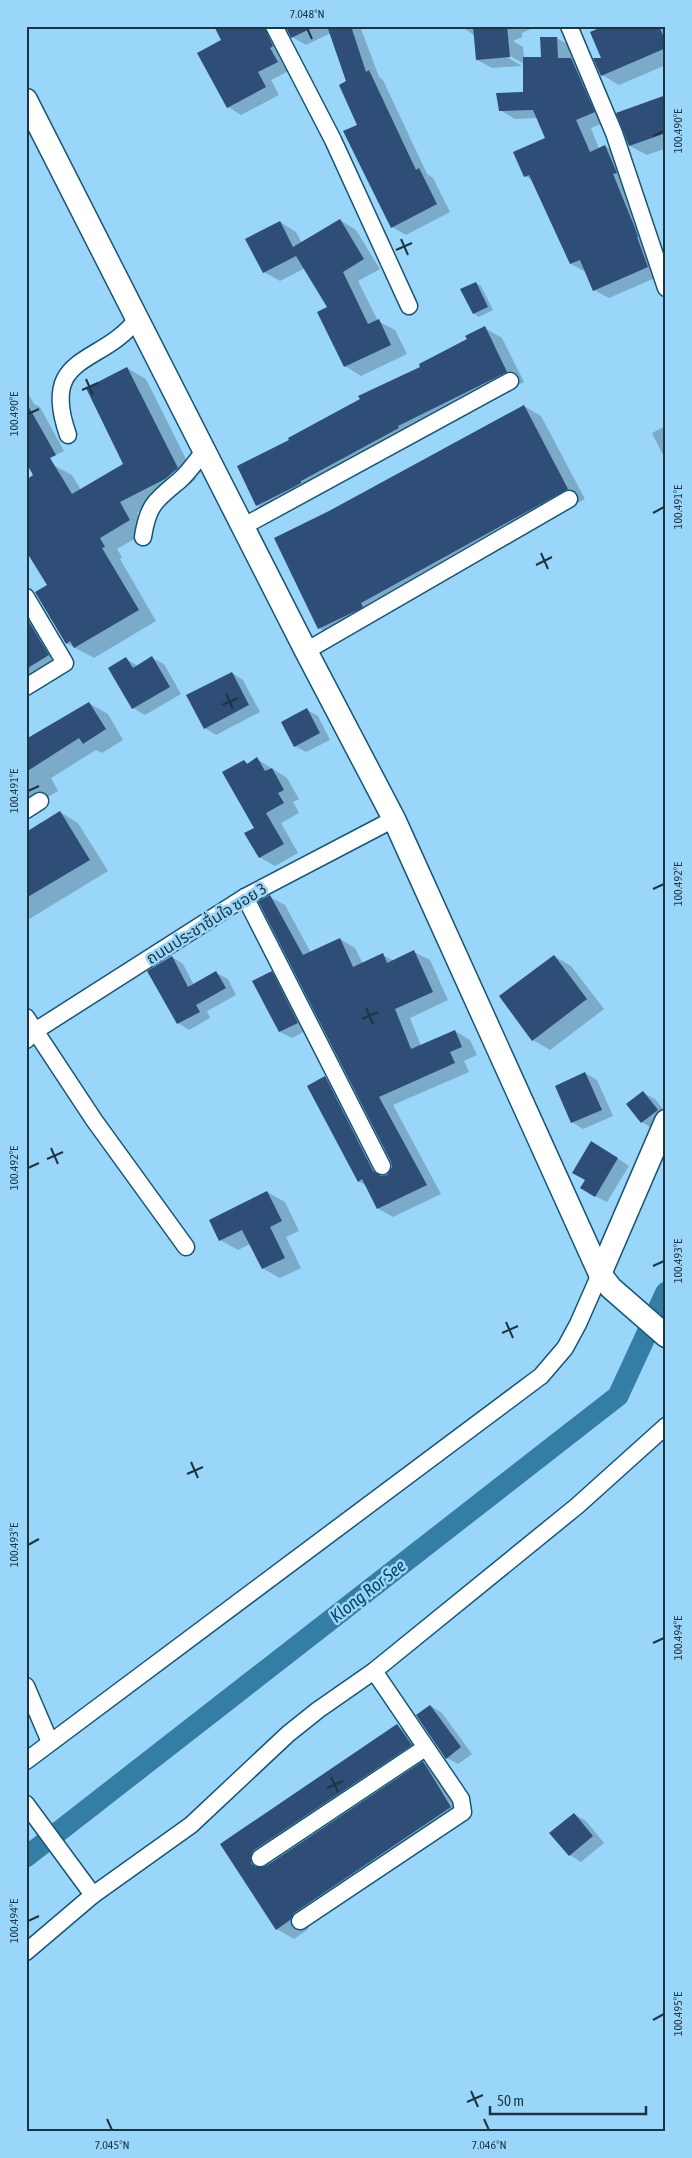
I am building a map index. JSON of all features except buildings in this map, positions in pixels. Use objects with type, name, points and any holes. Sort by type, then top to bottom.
[{"type":"street","points":[[274,26],[333,140],[408,306]]},
{"type":"street","points":[[569,26],[614,133],[666,288]]},
{"type":"street","points":[[26,100],[306,651],[394,819],[605,1281],[666,1336]]},
{"type":"street","points":[[68,435],[63,420],[61,403],[61,390],[67,374],[77,363],[124,335],[138,318]]},
{"type":"street","points":[[244,526],[510,381]]},
{"type":"street","points":[[143,537],[148,516],[157,498],[180,479],[205,450]]},
{"type":"street","points":[[306,651],[569,499]]},
{"type":"street","points":[[26,597],[65,663],[26,687]]},
{"type":"street","name":"ถนนประชาชื่นใจ ซอย 3","points":[[31,1036],[245,897],[394,819]]},
{"type":"street","points":[[245,897],[382,1166]]},
{"type":"street","points":[[26,1017],[31,1036],[186,1247]]},
{"type":"street","points":[[26,1761],[541,1376],[565,1348],[605,1281],[666,1121]]},
{"type":"street","points":[[26,1952],[93,1896],[191,1825],[288,1734],[318,1710],[374,1671],[577,1506],[666,1426]]},
{"type":"street","points":[[300,1920],[461,1815],[464,1808],[461,1799],[374,1671]]},
{"type":"street","points":[[26,1686],[50,1742]]},
{"type":"street","points":[[260,1858],[425,1748]]},
{"type":"street","points":[[28,1807],[93,1896]]},
{"type":"waterway","name":"Klong Ror See","points":[[26,1857],[618,1396],[666,1292]]}]
